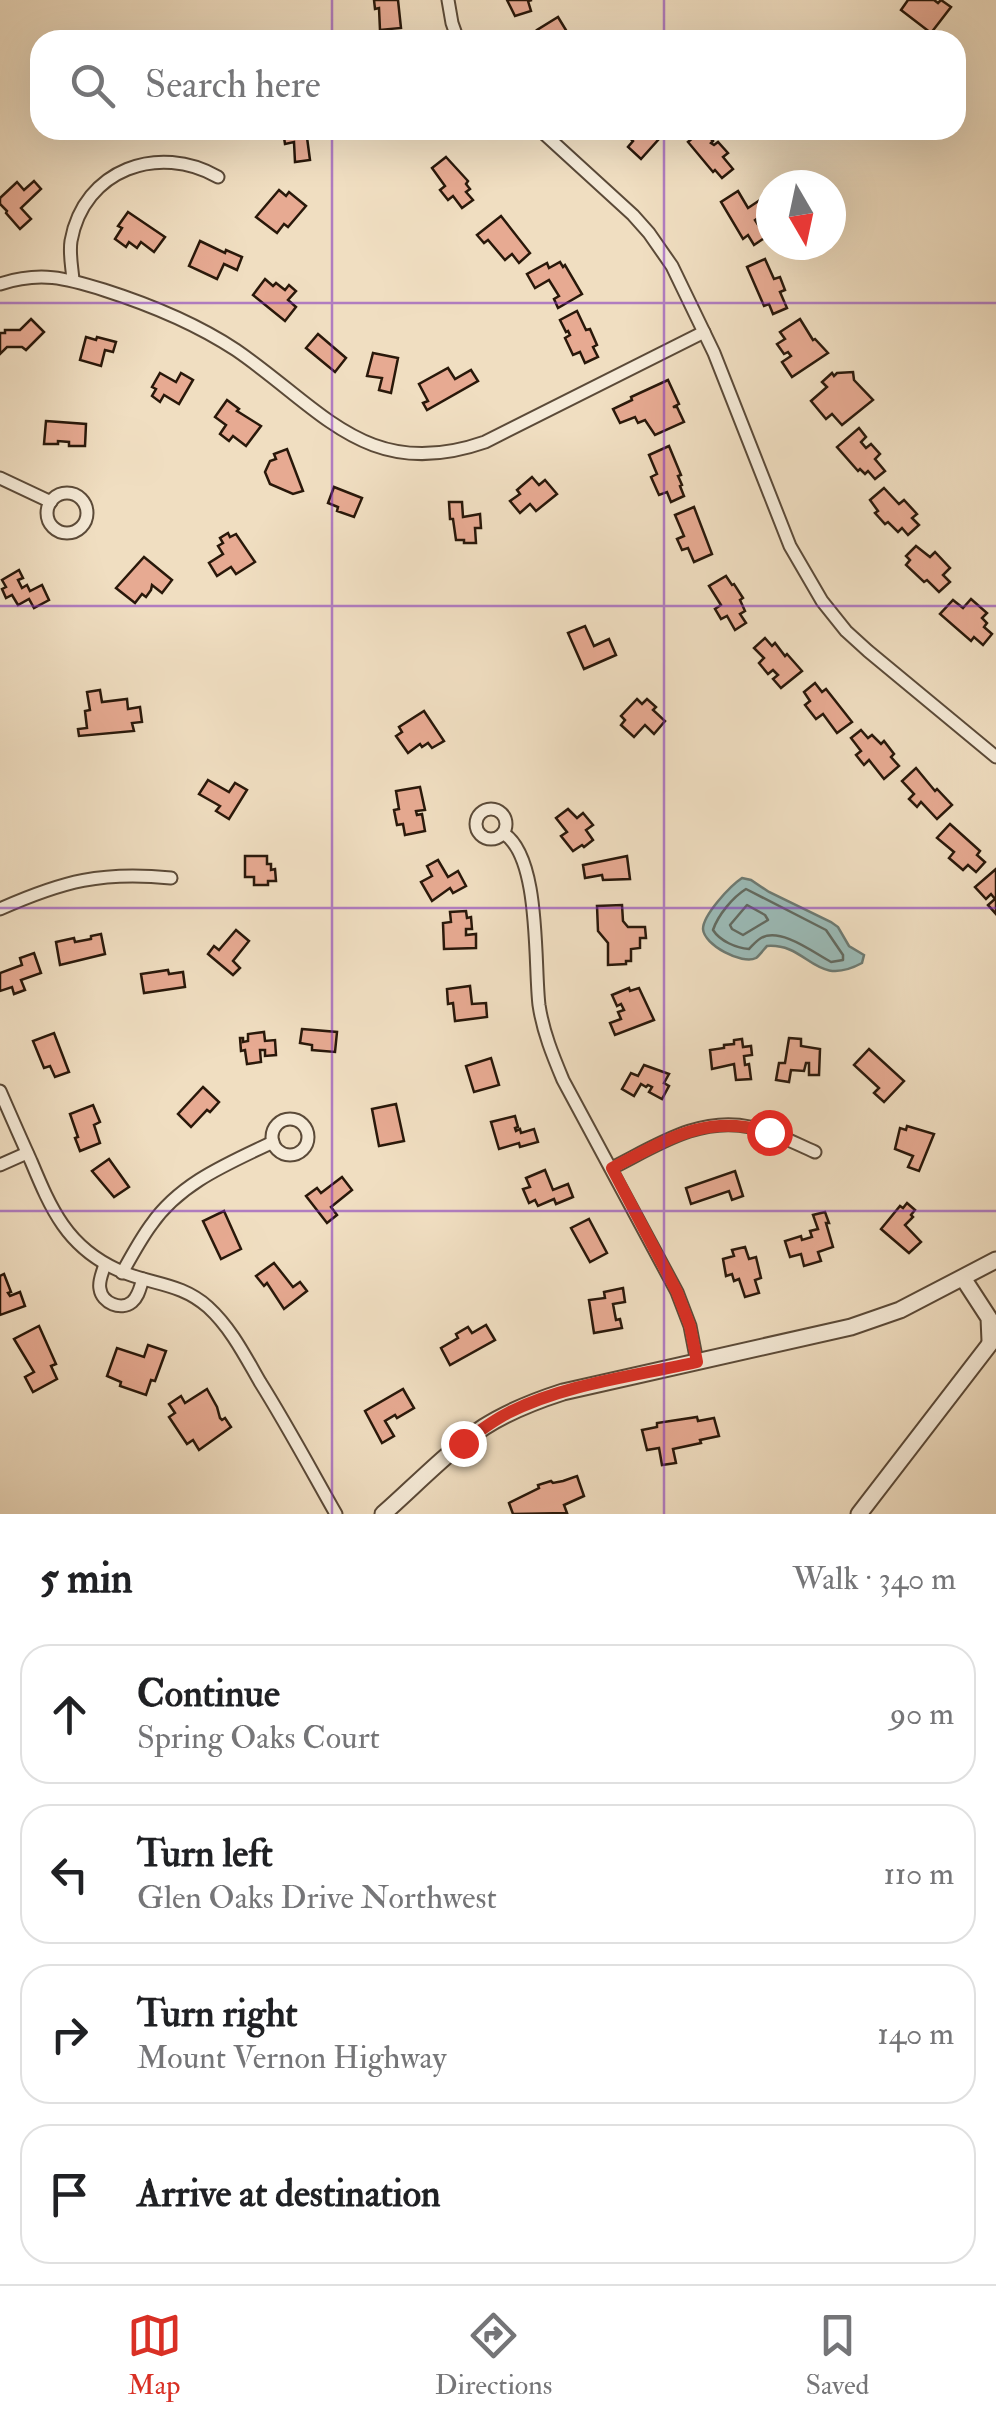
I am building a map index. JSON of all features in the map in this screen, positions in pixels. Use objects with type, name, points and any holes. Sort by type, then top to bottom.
[{"type":"street","points":[[448,0],[454,30]]},
{"type":"street","points":[[551,140],[649,233],[672,266],[704,332],[790,546],[822,601],[868,651],[996,757]]},
{"type":"street","points":[[73,280],[70,254],[75,224],[90,198],[111,178],[134,166],[164,161],[193,165],[218,177]]},
{"type":"street","points":[[0,284],[42,276],[73,280],[142,302],[190,323],[238,352],[352,437],[412,454],[448,452],[485,442],[704,332]]},
{"type":"street","points":[[0,478],[51,502]]},
{"type":"street","points":[[503,832],[519,851],[530,889],[538,1001],[548,1044],[563,1080],[677,1292],[690,1326],[697,1362]]},
{"type":"street","points":[[0,909],[83,879],[134,874],[171,878]]},
{"type":"street","points":[[0,1091],[62,1226],[82,1248],[106,1264],[171,1285],[206,1304],[223,1322],[336,1514]]},
{"type":"street","points":[[612,1168],[680,1134],[711,1125],[751,1127],[815,1152]]},
{"type":"street","points":[[122,1272],[151,1225],[178,1195],[212,1171],[273,1142]]},
{"type":"street","points":[[0,1165],[27,1153]]},
{"type":"street","points":[[383,1514],[463,1443],[509,1412],[562,1392],[851,1327],[900,1310],[996,1260]]},
{"type":"street","points":[[106,1264],[100,1290],[112,1305],[123,1306],[133,1301],[143,1279]]},
{"type":"street","points":[[859,1514],[993,1338],[989,1318],[963,1278]]},
{"type":"water","points":[[742,878],[831,922],[849,946],[864,955],[862,963],[833,971],[781,947],[767,946],[756,958],[742,959],[717,947],[705,935],[704,923],[718,901]]},
{"type":"building","points":[[374,0],[398,0],[401,28],[380,30],[379,8],[375,9]]},
{"type":"building","points":[[507,0],[532,0],[528,1],[531,11],[515,16]]},
{"type":"building","points":[[908,0],[941,0],[951,7],[933,30],[927,30],[901,10]]},
{"type":"building","points":[[558,17],[566,30],[537,30]]},
{"type":"building","points":[[284,140],[307,140],[310,160],[295,162],[294,142],[285,144]]},
{"type":"building","points":[[658,140],[641,159],[628,147],[633,141]]},
{"type":"building","points":[[688,142],[718,142],[728,153],[723,157],[733,169],[722,178]]},
{"type":"building","points":[[446,157],[468,181],[470,189],[466,192],[473,200],[462,208],[453,196],[448,200],[440,190],[445,186],[432,168]]},
{"type":"building","points":[[34,181],[41,189],[21,208],[31,219],[20,229],[0,204],[0,198],[17,182],[24,190]]},
{"type":"building","points":[[279,190],[286,196],[289,192],[306,206],[288,227],[284,224],[277,233],[256,217]]},
{"type":"building","points":[[738,191],[748,208],[756,203],[756,244],[748,235],[743,239],[721,202]]},
{"type":"building","points":[[128,212],[165,237],[154,252],[141,242],[137,248],[129,242],[126,247],[115,239]]},
{"type":"building","points":[[501,216],[530,253],[519,263],[512,254],[505,260],[488,240],[484,243],[477,235]]},
{"type":"building","points":[[200,241],[242,257],[237,270],[224,264],[217,279],[189,266]]},
{"type":"building","points":[[765,260],[774,279],[780,277],[785,290],[780,292],[787,308],[773,314],[769,304],[764,306],[747,267]]},
{"type":"building","points":[[560,262],[582,294],[558,308],[554,299],[559,296],[549,280],[535,288],[527,274],[547,263],[549,268]]},
{"type":"building","points":[[265,279],[273,286],[276,283],[285,290],[289,285],[296,291],[288,300],[296,307],[285,321],[253,295]]},
{"type":"building","points":[[577,311],[597,345],[593,347],[598,357],[585,363],[580,352],[573,355],[565,338],[570,335],[560,320]]},
{"type":"building","points":[[31,319],[44,332],[26,350],[7,347],[0,354],[0,333],[20,330]]},
{"type":"building","points":[[800,319],[813,340],[828,353],[792,377],[782,362],[791,356],[788,352],[784,354],[777,344],[785,339],[780,332]]},
{"type":"building","points":[[318,334],[346,358],[335,372],[306,348]]},
{"type":"building","points":[[86,337],[116,342],[113,352],[105,350],[101,366],[80,360]]},
{"type":"building","points":[[373,353],[398,358],[391,393],[379,390],[382,378],[367,376]]},
{"type":"building","points":[[448,368],[455,379],[471,370],[478,381],[427,410],[423,403],[428,401],[419,384]]},
{"type":"building","points":[[853,372],[854,380],[873,400],[842,425],[832,414],[826,419],[811,401],[827,387],[822,382],[832,373],[834,376]]},
{"type":"building","points":[[160,373],[176,382],[181,373],[193,380],[179,404],[164,395],[160,402],[152,396]]},
{"type":"building","points":[[668,380],[679,404],[673,407],[677,407],[684,422],[655,435],[645,420],[638,423],[635,417],[620,423],[613,409]]},
{"type":"building","points":[[227,400],[261,426],[246,446],[233,436],[229,441],[220,434],[226,425],[215,417]]},
{"type":"building","points":[[46,421],[86,424],[85,446],[58,441],[44,444]]},
{"type":"building","points":[[859,428],[866,437],[861,442],[866,448],[871,444],[880,454],[875,459],[885,471],[875,479],[868,471],[858,471],[837,447]]},
{"type":"building","points":[[669,446],[681,475],[678,476],[684,496],[671,502],[667,492],[659,495],[651,477],[657,474],[649,455]]},
{"type":"building","points":[[287,449],[303,491],[293,494],[270,484],[265,472],[270,461],[276,459],[274,454]]},
{"type":"building","points":[[532,477],[539,485],[545,480],[557,494],[536,511],[530,504],[520,513],[510,501]]},
{"type":"building","points":[[334,487],[362,498],[354,517],[328,503]]},
{"type":"building","points":[[884,488],[899,504],[904,500],[917,514],[912,518],[919,525],[908,535],[902,528],[898,532],[888,522],[885,524],[875,513],[878,511],[870,500]]},
{"type":"building","points":[[449,502],[462,502],[463,517],[480,514],[481,528],[475,528],[476,543],[456,540]]},
{"type":"building","points":[[694,507],[712,554],[694,562],[688,548],[682,550],[677,539],[684,536],[675,515]]},
{"type":"building","points":[[228,533],[230,537],[236,534],[255,562],[236,574],[231,567],[217,576],[209,563],[223,554],[218,546],[223,543],[220,538]]},
{"type":"building","points":[[916,546],[930,557],[935,552],[950,568],[943,575],[950,582],[939,592],[906,565],[910,560],[906,556]]},
{"type":"building","points":[[144,557],[172,580],[162,593],[152,585],[146,597],[142,594],[135,603],[116,588]]},
{"type":"building","points":[[19,570],[22,588],[27,585],[30,591],[42,585],[49,600],[34,608],[29,599],[18,605],[12,595],[6,598],[2,580]]},
{"type":"building","points":[[726,576],[743,598],[740,600],[745,611],[740,614],[746,623],[735,630],[727,616],[721,619],[715,609],[721,605],[709,586]]},
{"type":"building","points":[[971,599],[987,613],[982,618],[987,623],[984,627],[992,634],[983,645],[974,637],[971,641],[940,614],[953,600],[963,608]]},
{"type":"building","points":[[585,626],[594,646],[609,639],[616,655],[584,669],[568,633]]},
{"type":"building","points":[[765,638],[802,671],[781,688],[773,679],[778,675],[773,670],[768,674],[759,663],[764,658],[754,648]]},
{"type":"building","points":[[815,683],[822,692],[826,689],[852,722],[837,733],[823,714],[816,719],[805,705],[810,701],[804,692]]},
{"type":"building","points":[[100,690],[102,702],[127,699],[128,709],[140,707],[142,722],[132,723],[134,731],[79,736],[78,729],[87,728],[87,692]]},
{"type":"building","points":[[637,699],[642,704],[647,699],[665,721],[654,734],[645,725],[634,737],[621,725],[625,720],[621,716]]},
{"type":"building","points":[[424,711],[444,741],[432,748],[428,743],[422,747],[420,744],[408,753],[396,736],[402,732],[399,727]]},
{"type":"building","points":[[861,730],[868,738],[872,735],[881,744],[884,741],[894,754],[891,757],[899,766],[884,779],[869,760],[864,765],[856,755],[861,751],[851,738]]},
{"type":"building","points":[[916,768],[952,805],[937,819],[921,802],[917,807],[909,799],[914,794],[902,781]]},
{"type":"building","points":[[208,780],[229,792],[235,783],[247,790],[229,819],[216,811],[220,806],[199,794]]},
{"type":"building","points":[[420,787],[425,810],[416,811],[417,815],[422,814],[425,831],[405,835],[403,824],[397,825],[396,791]]},
{"type":"building","points":[[568,809],[577,818],[583,813],[593,825],[586,830],[593,840],[573,851],[561,836],[567,832],[556,818]]},
{"type":"building","points":[[950,824],[980,851],[977,855],[985,862],[976,872],[968,865],[963,870],[949,858],[954,852],[937,838]]},
{"type":"building","points":[[245,856],[267,856],[267,864],[275,869],[276,881],[254,885],[254,877],[245,877]]},
{"type":"building","points":[[627,856],[630,879],[603,880],[602,875],[585,878],[583,865]]},
{"type":"building","points":[[438,860],[448,877],[458,871],[466,886],[453,893],[450,888],[432,901],[421,882],[432,876],[427,866]]},
{"type":"building","points":[[996,869],[996,914],[988,905],[995,899],[991,894],[986,899],[975,887]]},
{"type":"building","points":[[622,905],[623,921],[628,927],[645,927],[646,938],[640,938],[640,948],[631,949],[631,961],[608,965],[608,943],[598,931],[597,906]]},
{"type":"building","points":[[466,911],[472,929],[466,929],[466,935],[476,934],[476,948],[444,949],[443,923],[451,922],[450,912]]},
{"type":"building","points":[[236,930],[249,941],[233,961],[240,968],[233,975],[208,954],[214,946],[219,950]]},
{"type":"building","points":[[101,934],[105,954],[60,965],[56,942],[74,938],[75,942]]},
{"type":"building","points":[[34,953],[41,973],[21,980],[25,990],[14,994],[12,987],[0,991],[0,973],[22,965],[20,958]]},
{"type":"building","points":[[168,970],[169,974],[183,972],[185,987],[144,993],[141,974]]},
{"type":"building","points":[[470,986],[472,1004],[486,1003],[487,1017],[455,1021],[447,989]]},
{"type":"building","points":[[639,988],[654,1020],[615,1035],[610,1023],[621,1019],[618,1012],[624,1010],[612,995]]},
{"type":"building","points":[[302,1029],[337,1032],[335,1052],[312,1050],[312,1045],[300,1043]]},
{"type":"building","points":[[264,1032],[265,1041],[275,1040],[276,1055],[265,1056],[265,1050],[260,1050],[261,1062],[247,1064],[240,1038],[248,1041],[248,1034]]},
{"type":"building","points":[[54,1033],[69,1072],[55,1077],[50,1066],[44,1068],[33,1041]]},
{"type":"building","points":[[789,1038],[801,1039],[801,1046],[820,1049],[819,1075],[809,1075],[806,1063],[804,1071],[791,1070],[789,1082],[776,1080],[779,1063],[785,1063]]},
{"type":"building","points":[[742,1039],[743,1047],[751,1046],[752,1055],[744,1056],[751,1079],[736,1080],[734,1064],[712,1069],[710,1050]]},
{"type":"building","points":[[869,1049],[904,1081],[884,1102],[874,1093],[879,1088],[854,1065]]},
{"type":"building","points":[[491,1058],[499,1085],[474,1092],[466,1066]]},
{"type":"building","points":[[644,1065],[669,1074],[664,1083],[669,1086],[662,1099],[649,1092],[652,1087],[648,1085],[641,1084],[634,1096],[622,1089],[631,1073],[638,1076]]},
{"type":"building","points":[[203,1087],[219,1102],[191,1127],[178,1114]]},
{"type":"building","points":[[396,1104],[404,1141],[379,1146],[372,1109]]},
{"type":"building","points":[[93,1105],[100,1122],[94,1125],[100,1143],[80,1151],[70,1114]]},
{"type":"building","points":[[515,1116],[516,1131],[534,1129],[538,1142],[499,1149],[491,1122]]},
{"type":"building","points":[[907,1126],[934,1134],[919,1171],[908,1167],[913,1156],[895,1149],[900,1128],[906,1130]]},
{"type":"building","points":[[109,1159],[129,1187],[114,1197],[92,1171]]},
{"type":"building","points":[[545,1170],[553,1190],[568,1184],[573,1197],[556,1204],[554,1199],[538,1206],[535,1200],[529,1203],[523,1189],[530,1187],[526,1178]]},
{"type":"building","points":[[735,1171],[743,1196],[732,1200],[729,1191],[691,1204],[686,1188]]},
{"type":"building","points":[[342,1177],[352,1190],[331,1207],[337,1215],[327,1223],[306,1196],[317,1188],[321,1193]]},
{"type":"building","points":[[907,1203],[915,1210],[905,1225],[921,1242],[909,1253],[881,1229]]},
{"type":"building","points":[[224,1211],[241,1249],[221,1259],[203,1221]]},
{"type":"building","points":[[825,1212],[833,1247],[818,1252],[821,1261],[804,1266],[801,1254],[790,1257],[785,1241],[812,1237],[810,1231],[818,1229],[813,1215]]},
{"type":"building","points":[[589,1219],[607,1253],[590,1262],[571,1228]]},
{"type":"building","points":[[745,1247],[749,1259],[756,1257],[761,1278],[755,1280],[759,1293],[745,1297],[739,1279],[734,1281],[732,1274],[726,1276],[723,1259],[734,1256],[732,1250]]},
{"type":"building","points":[[274,1263],[293,1287],[300,1282],[307,1291],[284,1309],[267,1283],[264,1286],[256,1276]]},
{"type":"building","points":[[4,1274],[11,1292],[8,1293],[10,1296],[20,1292],[25,1306],[0,1315],[0,1276]]},
{"type":"building","points":[[623,1288],[625,1302],[613,1304],[622,1328],[594,1333],[589,1300],[605,1298],[604,1292]]},
{"type":"building","points":[[486,1325],[495,1340],[450,1365],[441,1348],[468,1327],[472,1333]]},
{"type":"building","points":[[39,1326],[56,1364],[51,1366],[57,1379],[33,1392],[25,1377],[34,1372],[14,1339]]},
{"type":"building","points":[[148,1345],[166,1351],[146,1395],[120,1386],[121,1382],[107,1376],[117,1348],[144,1357]]},
{"type":"building","points":[[207,1389],[220,1418],[225,1418],[231,1427],[199,1450],[193,1440],[187,1444],[169,1417],[175,1413],[169,1404],[181,1396],[185,1403]]},
{"type":"building","points":[[403,1389],[414,1408],[385,1421],[394,1436],[382,1443],[365,1411]]},
{"type":"building","points":[[697,1417],[698,1421],[714,1418],[719,1436],[673,1449],[676,1463],[662,1465],[659,1448],[647,1450],[642,1430],[657,1427],[657,1423]]},
{"type":"building","points":[[577,1476],[584,1496],[564,1505],[567,1513],[513,1514],[509,1503],[539,1488],[538,1485]]},
{"type":"route","points":[[463,1443],[509,1412],[535,1401],[697,1362],[690,1326],[677,1292],[612,1168],[695,1128],[731,1124],[769,1132]]}]
